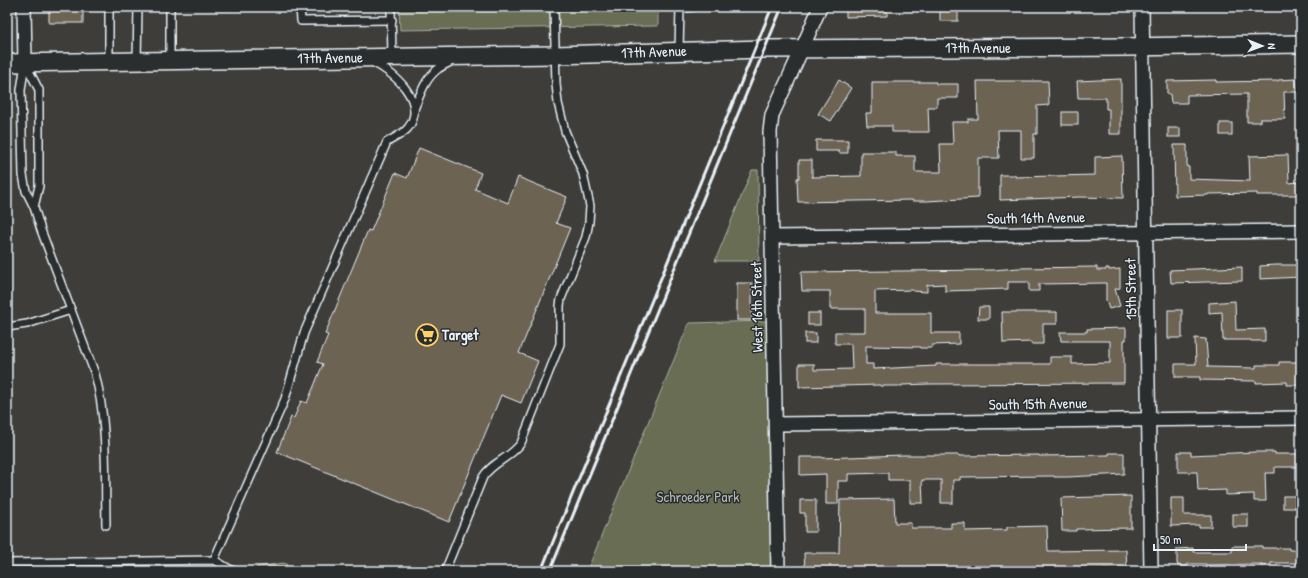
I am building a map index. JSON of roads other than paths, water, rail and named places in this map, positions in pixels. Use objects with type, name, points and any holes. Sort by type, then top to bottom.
[{"type":"street","points":[[24,7],[25,62]]},
{"type":"street","name":"West 16th Street","points":[[778,571],[770,132],[772,115],[820,7]]},
{"type":"street","name":"15th Street","points":[[1142,7],[1151,571]]},
{"type":"street","name":"17th Avenue","points":[[7,63],[555,55],[802,49],[1301,44]]},
{"type":"street","name":"South 16th Avenue","points":[[772,237],[1301,231]]},
{"type":"street","name":"South 15th Avenue","points":[[776,424],[1301,418]]},
{"type":"lane","points":[[109,61],[110,7]]},
{"type":"lane","points":[[137,61],[138,7]]},
{"type":"lane","points":[[170,7],[170,60]]},
{"type":"lane","points":[[300,7],[301,21],[392,20]]},
{"type":"lane","points":[[391,7],[392,57]]},
{"type":"lane","points":[[445,571],[483,477],[491,468],[512,454],[521,443],[560,344],[560,306],[586,237],[589,222],[590,206],[583,174],[565,131],[558,103],[554,7]]},
{"type":"lane","points":[[679,51],[680,7],[693,7]]},
{"type":"lane","points":[[214,560],[277,419],[285,399],[304,333],[387,142],[402,133],[407,128],[413,118],[414,110],[422,90],[437,70],[460,56]]},
{"type":"lane","points":[[364,58],[388,71],[398,79],[408,93],[414,110]]},
{"type":"lane","points":[[25,62],[21,90],[23,175],[26,191],[34,207],[45,242],[96,374],[101,401],[105,440],[106,525]]},
{"type":"lane","points":[[25,62],[39,90],[39,186],[34,207]]},
{"type":"lane","points":[[7,327],[27,324],[71,310]]},
{"type":"lane","points":[[7,563],[214,560],[233,571]]},
{"type":"railway","points":[[541,571],[772,7]]},
{"type":"railway","points":[[550,571],[782,7]]},
{"type":"place","name":"Target","points":[[427,335]]},
{"type":"park label","name":"Schroeder Park","points":[[698,497]]}]
